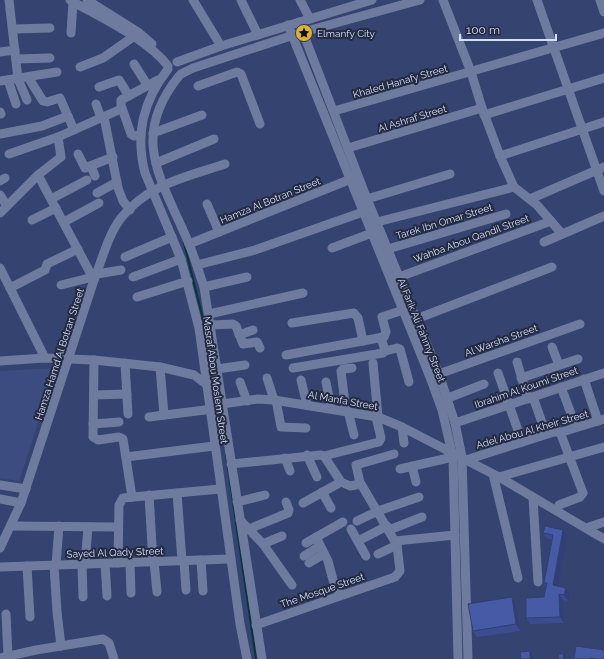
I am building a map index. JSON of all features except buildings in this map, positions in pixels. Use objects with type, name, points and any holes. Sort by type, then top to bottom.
[{"type":"street","points":[[10,0],[16,55],[23,78],[27,100]]},
{"type":"street","points":[[87,0],[99,2],[138,32],[172,65],[172,77],[180,75],[193,68],[303,32],[420,0]]},
{"type":"street","points":[[193,0],[221,46]]},
{"type":"street","points":[[240,0],[258,34]]},
{"type":"street","points":[[300,0],[310,19]]},
{"type":"street","points":[[172,65],[221,46],[310,19],[353,3],[372,0]]},
{"type":"street","points":[[443,0],[471,72],[483,111],[500,156],[514,187],[530,199],[562,234]]},
{"type":"street","points":[[537,0],[582,130],[600,169],[604,191]]},
{"type":"street","points":[[600,0],[604,12]]},
{"type":"street","points":[[71,1],[71,33]]},
{"type":"street","points":[[71,1],[133,37],[172,65],[182,69],[180,75]]},
{"type":"street","name":"Al Farik Ali Fahmy Street","points":[[299,22],[348,148],[363,212],[402,310],[434,376],[448,398],[455,423],[468,659]]},
{"type":"street","name":"Al Farik Ali Fahmy Street","points":[[288,25],[354,178],[367,199],[411,306],[434,376],[442,410],[458,457],[455,535],[458,659]]},
{"type":"street","points":[[13,29],[50,28]]},
{"type":"street","name":"Khaled Hanafy Street","points":[[334,112],[604,32]]},
{"type":"street","points":[[80,67],[103,58],[133,37]]},
{"type":"street","points":[[0,52],[50,58]]},
{"type":"street","points":[[218,60],[225,77]]},
{"type":"street","points":[[134,64],[148,86]]},
{"type":"street","name":"Masraf Abou Moslem Street","points":[[172,65],[159,80],[144,112],[140,135],[141,161],[188,281],[199,328],[230,559],[247,659]]},
{"type":"street","points":[[16,104],[4,81],[57,72]]},
{"type":"street","points":[[198,86],[237,72],[242,75],[260,124]]},
{"type":"street","name":"Masraf Abou Moslem Street","points":[[180,75],[168,91],[159,108],[153,133],[153,148],[162,185],[189,244],[204,287],[262,659]]},
{"type":"street","points":[[23,78],[47,102],[58,98],[61,100],[74,130]]},
{"type":"street","name":"Al Ashraf Street","points":[[348,148],[604,78]]},
{"type":"street","points":[[99,87],[119,80],[129,96]]},
{"type":"street","points":[[140,135],[134,136],[131,134],[122,108],[121,100],[159,80]]},
{"type":"street","points":[[96,104],[103,117],[113,157],[116,182],[120,195],[130,210]]},
{"type":"street","points":[[9,154],[58,137],[122,108]]},
{"type":"street","points":[[153,133],[202,115]]},
{"type":"street","points":[[0,134],[42,126],[68,116]]},
{"type":"street","points":[[500,156],[604,122]]},
{"type":"street","points":[[0,213],[38,175],[61,157],[58,137]]},
{"type":"street","points":[[156,163],[214,139]]},
{"type":"street","points":[[78,154],[84,167],[91,166],[113,157]]},
{"type":"street","name":"Hamza Hamd Al Botran Street","points":[[0,548],[26,489],[95,277],[113,233],[121,219],[152,190],[162,185],[225,164]]},
{"type":"street","points":[[32,220],[53,203],[91,178],[91,166]]},
{"type":"street","points":[[530,199],[600,169]]},
{"type":"street","points":[[367,199],[450,174]]},
{"type":"street","points":[[38,175],[95,277]]},
{"type":"street","name":"Hamza Al Botran Street","points":[[189,244],[354,178]]},
{"type":"street","points":[[97,192],[116,182]]},
{"type":"street","points":[[377,222],[514,187]]},
{"type":"street","points":[[0,195],[7,206]]},
{"type":"street","points":[[64,222],[99,203]]},
{"type":"street","points":[[207,204],[219,232]]},
{"type":"street","points":[[197,265],[255,250],[363,212]]},
{"type":"street","name":"Tarek Ibn Omar Street","points":[[388,249],[506,214]]},
{"type":"street","points":[[544,242],[604,216]]},
{"type":"street","name":"Wahba Abou Qandil Street","points":[[399,277],[551,221]]},
{"type":"street","points":[[332,248],[372,234]]},
{"type":"street","points":[[125,257],[172,237]]},
{"type":"street","points":[[10,288],[45,270],[47,264],[78,249]]},
{"type":"street","points":[[133,277],[180,259]]},
{"type":"street","name":"Al Farik Ali Fahmy Street","points":[[416,319],[552,267]]},
{"type":"street","points":[[0,268],[45,358]]},
{"type":"street","points":[[61,285],[121,270]]},
{"type":"street","points":[[204,287],[248,277]]},
{"type":"street","points":[[137,297],[188,281]]},
{"type":"street","points":[[209,314],[303,293]]},
{"type":"street","points":[[286,355],[381,338],[386,335],[382,319],[383,316],[411,306]]},
{"type":"street","points":[[292,323],[354,313],[358,318],[363,341]]},
{"type":"street","points":[[211,325],[233,324],[236,326],[243,344],[257,342],[260,348]]},
{"type":"street","name":"Al Warsha Street","points":[[434,376],[580,324]]},
{"type":"street","points":[[239,335],[253,330]]},
{"type":"street","points":[[381,338],[385,351]]},
{"type":"street","points":[[552,347],[559,365]]},
{"type":"street","points":[[292,368],[382,353],[399,348],[409,382]]},
{"type":"street","points":[[0,361],[45,358],[125,363],[160,367],[194,375],[206,384]]},
{"type":"street","points":[[521,378],[578,358]]},
{"type":"street","points":[[94,360],[93,434],[95,439],[119,437],[124,442],[132,497]]},
{"type":"street","points":[[517,362],[521,378],[546,434]]},
{"type":"street","points":[[125,363],[128,414]]},
{"type":"street","points":[[231,464],[316,454],[324,456],[379,442],[381,438],[377,417],[373,363]]},
{"type":"street","points":[[204,373],[245,365]]},
{"type":"street","points":[[160,367],[164,415]]},
{"type":"street","points":[[352,368],[343,369],[341,371],[347,411],[354,435]]},
{"type":"street","points":[[498,373],[522,442]]},
{"type":"street","name":"Ibrahim Al Koumi Street","points":[[455,423],[604,373]]},
{"type":"street","points":[[267,378],[275,400],[281,427],[306,428]]},
{"type":"street","points":[[301,380],[307,405]]},
{"type":"street","points":[[584,380],[601,420]]},
{"type":"street","points":[[240,382],[246,400]]},
{"type":"street","points":[[326,382],[331,408]]},
{"type":"street","points":[[448,398],[484,384]]},
{"type":"street","points":[[561,387],[576,427]]},
{"type":"street","points":[[94,395],[127,394]]},
{"type":"street","name":"Al Manfa Street","points":[[149,417],[209,410],[246,400],[275,400],[331,408],[377,417],[402,427],[496,476],[604,539]]},
{"type":"street","name":"Adel Abou Al Kheir Street","points":[[400,469],[522,442],[546,434],[560,432],[601,420]]},
{"type":"street","points":[[93,424],[119,422]]},
{"type":"street","points":[[402,427],[404,443]]},
{"type":"street","points":[[559,505],[580,497],[583,493],[560,432]]},
{"type":"street","points":[[126,457],[214,446]]},
{"type":"street","points":[[518,578],[496,476],[604,447]]},
{"type":"street","points":[[394,454],[356,465],[360,484],[378,511],[396,543]]},
{"type":"street","points":[[306,455],[317,477]]},
{"type":"street","points":[[324,456],[340,482],[350,486],[360,484]]},
{"type":"street","points":[[285,458],[290,471]]},
{"type":"street","points":[[412,466],[416,482]]},
{"type":"street","points":[[303,503],[340,482]]},
{"type":"street","points":[[0,485],[26,489]]},
{"type":"street","points":[[118,563],[119,505],[123,498],[220,489]]},
{"type":"street","points":[[322,492],[331,508]]},
{"type":"street","points":[[177,493],[186,590]]},
{"type":"street","points":[[149,495],[157,592]]},
{"type":"street","points":[[237,502],[265,495]]},
{"type":"street","points":[[366,556],[358,541],[354,525],[378,511],[419,497]]},
{"type":"street","points":[[533,498],[538,582]]},
{"type":"street","points":[[0,499],[21,503]]},
{"type":"street","points":[[250,529],[288,513],[289,510],[286,502]]},
{"type":"street","points":[[358,541],[388,528],[422,517]]},
{"type":"street","points":[[240,520],[263,544],[292,585]]},
{"type":"street","points":[[306,543],[343,522]]},
{"type":"street","points":[[586,528],[604,522]]},
{"type":"street","points":[[7,530],[59,526],[118,527]]},
{"type":"street","points":[[59,526],[55,565],[57,612],[61,646]]},
{"type":"street","points":[[83,596],[83,564],[88,527]]},
{"type":"street","points":[[378,554],[396,543],[455,535]]},
{"type":"street","points":[[263,544],[282,536]]},
{"type":"street","points":[[316,537],[340,595]]},
{"type":"street","name":"The Mosque Street","points":[[256,625],[395,577],[400,571],[396,543]]},
{"type":"street","points":[[307,559],[322,550]]},
{"type":"street","name":"Sayed Al Qady Street","points":[[0,566],[230,559]]},
{"type":"street","points":[[201,560],[203,591]]},
{"type":"street","points":[[130,562],[131,593]]},
{"type":"street","points":[[105,563],[107,596]]},
{"type":"street","points":[[27,566],[30,617]]},
{"type":"street","points":[[3,657],[6,614]]},
{"type":"street","points":[[3,657],[26,655],[61,646],[103,639],[109,643],[114,659]]},
{"type":"street","points":[[0,649],[3,657]]},
{"type":"shaded area","points":[[56,368],[19,481],[0,478],[0,371]]},
{"type":"waterway","points":[[184,243],[207,335]]},
{"type":"waterway","points":[[226,454],[256,659]]},
{"type":"place","name":"Elmanfy City","points":[[304,33]]}]
